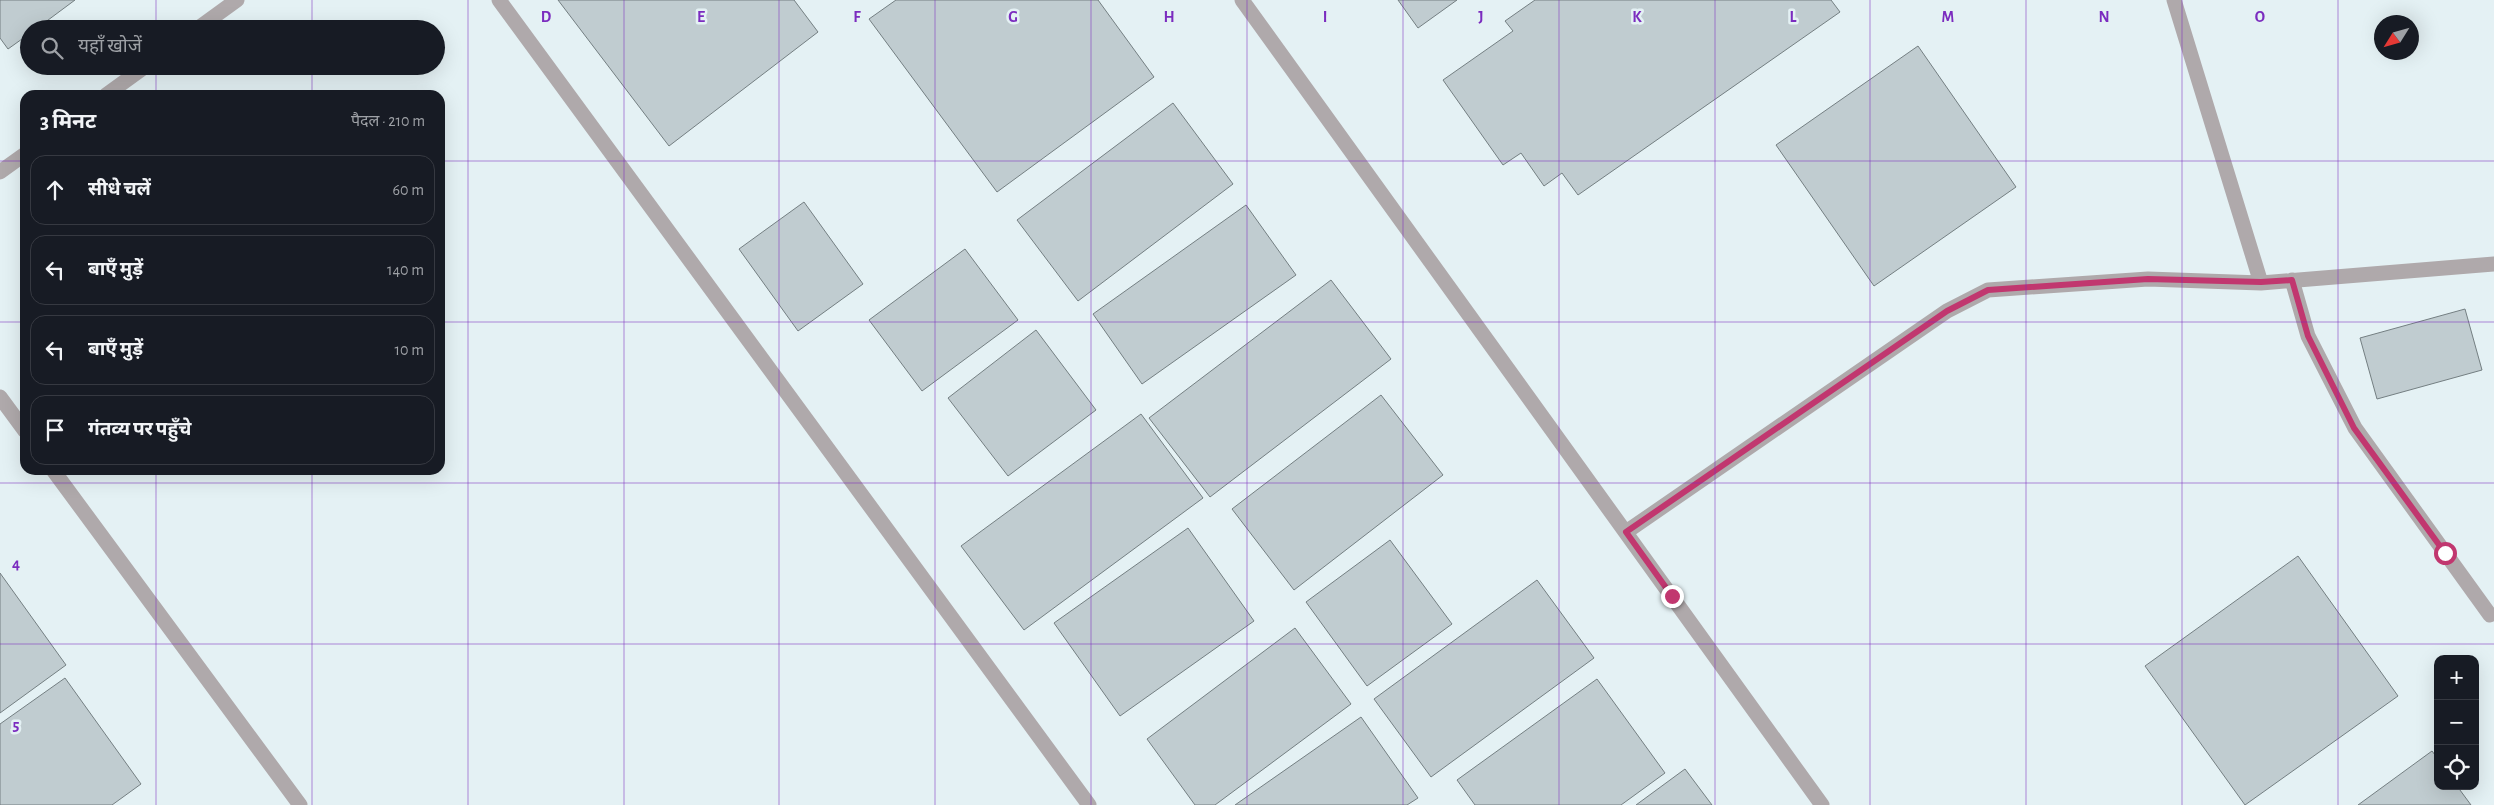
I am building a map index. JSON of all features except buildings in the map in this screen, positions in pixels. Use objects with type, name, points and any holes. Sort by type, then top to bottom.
[{"type":"street","points":[[209,20],[236,0]]},
{"type":"street","points":[[499,0],[1089,805]]},
{"type":"street","points":[[1242,0],[1822,805]]},
{"type":"street","points":[[2174,0],[2261,282]]},
{"type":"street","points":[[113,90],[134,75]]},
{"type":"street","points":[[0,172],[20,158]]},
{"type":"street","points":[[1626,532],[1947,311],[1988,290],[2148,279],[2261,282],[2494,264]]},
{"type":"street","points":[[2292,280],[2308,336],[2354,428],[2490,615]]},
{"type":"street","points":[[0,397],[20,424]]},
{"type":"street","points":[[58,475],[300,805]]},
{"type":"route","points":[[1672,596],[1626,532],[1947,311],[1988,290],[2148,279],[2261,282],[2292,280],[2308,336],[2354,428],[2445,553]]}]
